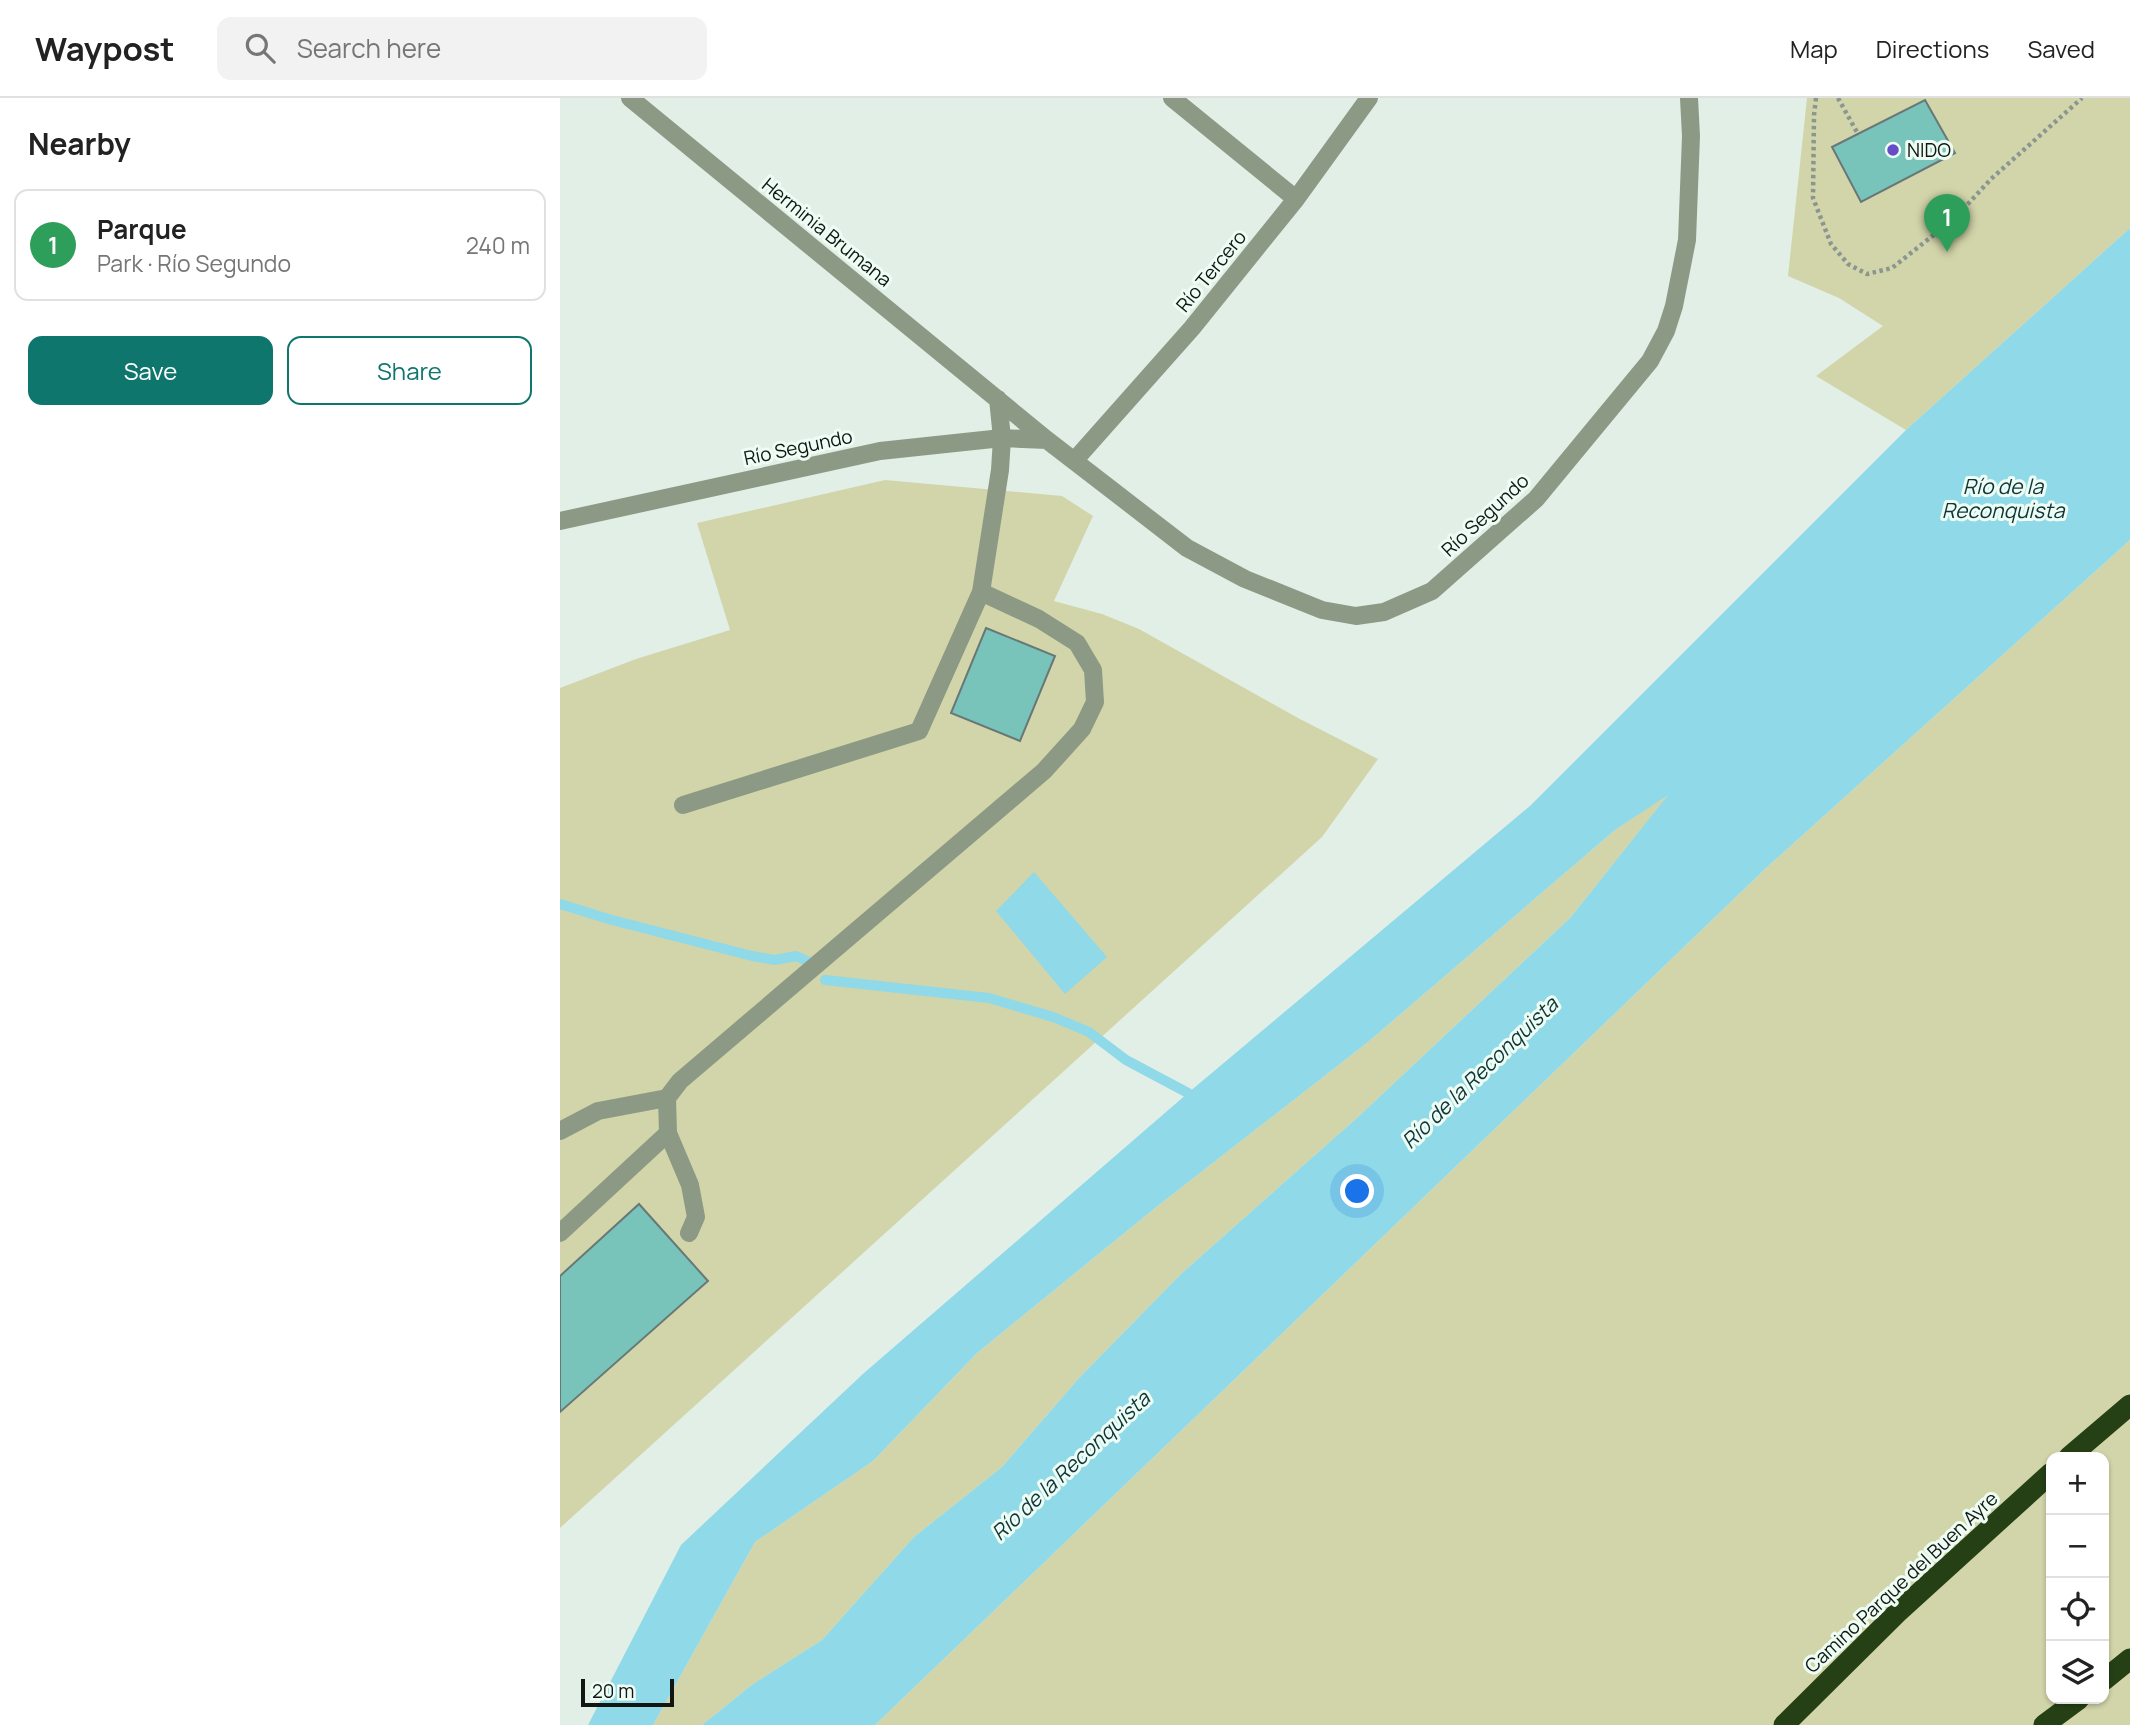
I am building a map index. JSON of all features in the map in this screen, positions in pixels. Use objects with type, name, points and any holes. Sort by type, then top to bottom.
[{"type":"highway","points":[[2075,1452],[2130,1405]]},
{"type":"highway","name":"Camino Parque del Buen Ayre","points":[[1784,1725],[1897,1613],[2046,1478]]},
{"type":"highway","points":[[2109,1676],[2130,1659]]},
{"type":"highway","points":[[2044,1725],[2072,1704]]},
{"type":"street","name":"Herminia Brumana","points":[[629,98],[1074,461]]},
{"type":"street","points":[[1172,98],[1296,200]]},
{"type":"street","name":"Río Tercero","points":[[1074,461],[1192,328],[1296,200],[1368,98]]},
{"type":"street","name":"Río Segundo","points":[[1074,461],[1187,548],[1245,579],[1322,610],[1356,616],[1384,612],[1432,591],[1536,499],[1650,361],[1666,331],[1674,306],[1687,240],[1691,136],[1689,98]]},
{"type":"street","points":[[683,805],[919,731],[981,592],[1000,471],[1002,438],[998,399]]},
{"type":"street","name":"Río Segundo","points":[[561,519],[880,451],[1002,438],[1047,440]]},
{"type":"street","points":[[560,1131],[598,1111],[667,1098],[680,1082],[1044,771],[1082,729],[1095,702],[1094,680],[1093,670],[1077,643],[1039,619],[981,592]]},
{"type":"street","points":[[667,1098],[668,1133],[690,1185],[696,1217],[689,1233]]},
{"type":"street","points":[[560,1233],[668,1133]]},
{"type":"path","points":[[1816,98],[1813,198],[1831,244],[1848,264],[1867,274],[1892,268],[1955,218],[1991,179],[2082,98]]},
{"type":"path","points":[[1838,98],[1858,134]]},
{"type":"green space","points":[[1807,98],[2130,98],[2130,228],[1906,430],[1816,376],[1883,326],[1839,298],[1788,276]]},
{"type":"green space","points":[[885,480],[1062,496],[1093,516],[1054,601],[1102,614],[1139,629],[1298,718],[1378,759],[1322,837],[560,1528],[560,688],[636,659],[730,630],[697,523]]},
{"type":"green space","points":[[2130,540],[2130,1725],[875,1725],[1766,868]]},
{"type":"green space","points":[[1670,793],[1571,917],[1358,1117],[1181,1274],[1080,1377],[1002,1467],[914,1537],[822,1640],[753,1684],[702,1725],[653,1725],[755,1542],[873,1461],[977,1353],[1155,1208],[1368,1042],[1615,830]]},
{"type":"water","name":"Río de la Reconquista","points":[[2130,228],[2130,540],[1766,868],[875,1725],[702,1725],[753,1684],[822,1640],[914,1537],[1002,1467],[1080,1377],[1181,1274],[1358,1117],[1571,917],[1668,795],[1615,830],[1368,1042],[1155,1208],[977,1353],[873,1461],[755,1542],[653,1725],[588,1725],[681,1545],[864,1373],[1188,1093],[1530,806],[1906,430]]},
{"type":"water","points":[[1034,872],[1107,957],[1065,994],[996,911]]},
{"type":"building","name":"NIDO","points":[[1925,100],[1955,153],[1861,202],[1832,147]]},
{"type":"building","points":[[986,628],[1055,656],[1020,741],[951,713]]},
{"type":"building","points":[[639,1204],[708,1281],[560,1412],[560,1276]]},
{"type":"waterway","points":[[560,904],[752,956],[775,960],[796,956],[809,962]]},
{"type":"waterway","points":[[825,980],[989,998],[1053,1017],[1089,1032],[1126,1060],[1188,1093]]},
{"type":"place","name":"NIDO","points":[[1893,150]]},
{"type":"place","name":"Parque","points":[[1947,252]]}]
